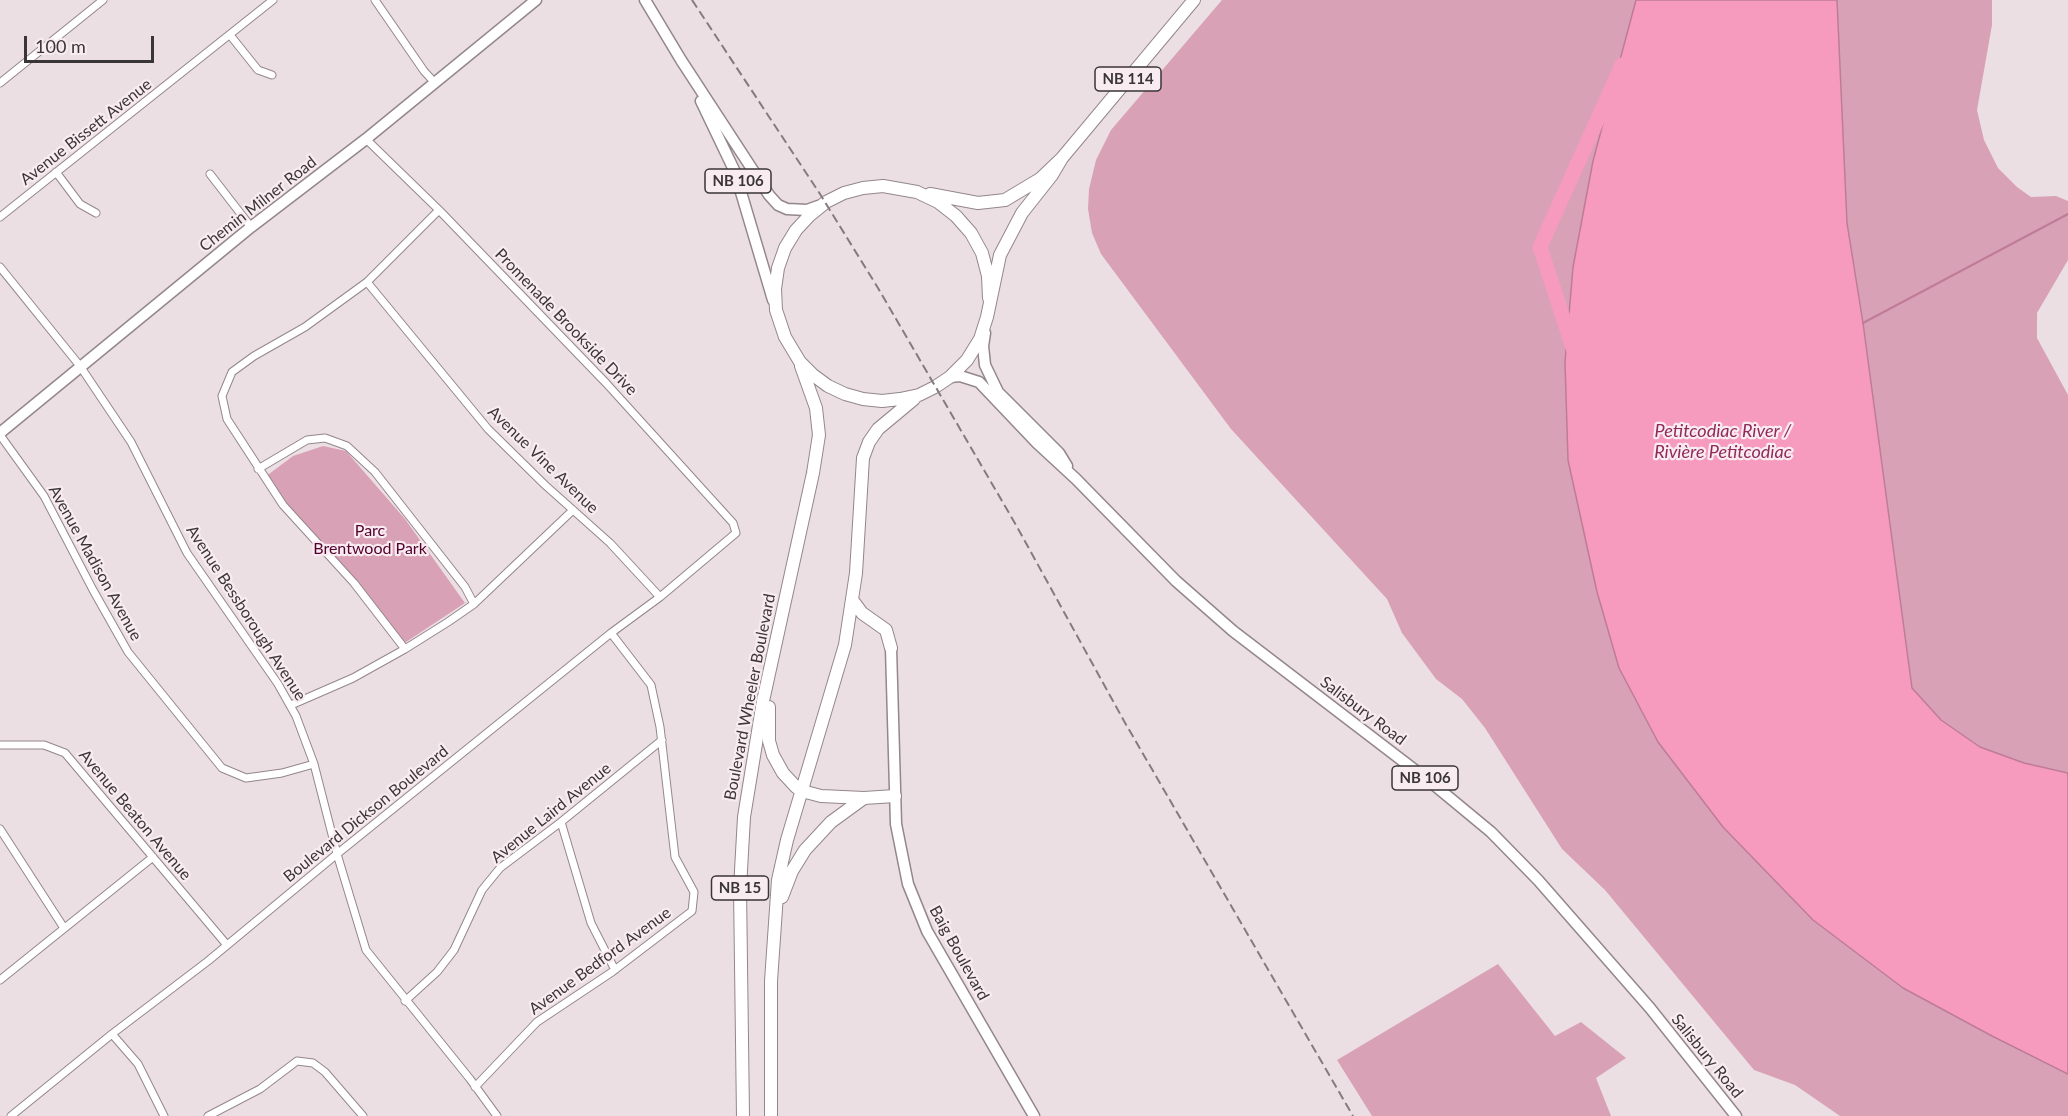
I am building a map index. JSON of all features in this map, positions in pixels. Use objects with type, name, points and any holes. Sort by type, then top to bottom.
[{"type":"highway","name":"NB 114","points":[[917,192],[978,203],[1005,200],[1040,179],[1062,158],[1194,0]]},
{"type":"highway","name":"NB 114","points":[[990,298],[1000,255],[1009,236],[1022,213],[1052,175],[1062,158]]},
{"type":"highway","points":[[897,187],[917,192],[938,202],[956,216],[971,233],[982,254],[988,276],[990,298],[980,339],[967,360],[951,377],[919,395],[882,401],[854,397],[828,386],[813,375],[800,362],[785,337],[776,310],[775,289],[778,268],[785,248],[803,222],[826,202],[844,193],[863,188],[897,187]]},
{"type":"highway","name":"Boulevard Wheeler Boulevard","points":[[742,1116],[741,850],[753,754],[813,473],[819,435],[816,408],[800,362]]},
{"type":"highway","name":"NB 15","points":[[771,1116],[770,1008],[778,880],[835,682],[853,601],[862,466],[866,450],[878,429],[919,395]]},
{"type":"highway","points":[[853,601],[862,613],[886,630],[891,648]]},
{"type":"highway","points":[[771,663],[768,720],[770,748],[791,783],[802,791],[821,796],[864,798],[895,796]]},
{"type":"highway","points":[[773,936],[787,881],[797,861],[831,822],[864,798]]},
{"type":"main road","name":"Chemin Milner Road","points":[[0,434],[251,227],[366,139],[536,0]]},
{"type":"main road","name":"NB 106","points":[[645,0],[768,195],[778,205],[797,211],[807,210],[826,202]]},
{"type":"main road","name":"NB 106","points":[[681,60],[735,172],[776,310]]},
{"type":"main road","name":"Salisbury Road","points":[[987,316],[983,346],[985,365],[998,392],[1059,453],[1076,479]]},
{"type":"main road","name":"Salisbury Road","points":[[951,377],[960,376],[979,382],[1037,443],[1176,580],[1233,631],[1433,784],[1491,832],[1538,880],[1642,999],[1736,1116]]},
{"type":"main road","name":"Baig Boulevard","points":[[891,648],[896,824],[902,861],[918,913],[927,931],[1034,1116]]},
{"type":"street","points":[[0,82],[103,0]]},
{"type":"street","name":"Avenue Bissett Avenue","points":[[0,218],[273,0]]},
{"type":"street","points":[[375,0],[423,71],[434,82]]},
{"type":"street","points":[[230,35],[258,70],[272,75]]},
{"type":"street","name":"Promenade Brookside Drive","points":[[366,139],[439,210],[606,383],[733,522],[736,533]]},
{"type":"street","points":[[56,172],[80,204],[96,213]]},
{"type":"street","points":[[210,174],[251,227]]},
{"type":"street","points":[[405,649],[354,583],[283,505],[227,419],[222,396],[232,372],[254,356],[305,327],[367,282],[439,210]]},
{"type":"street","name":"Avenue Bessborough Avenue","points":[[0,267],[80,366],[131,442],[187,553],[279,684],[291,705],[314,764],[337,854],[366,950],[496,1116]]},
{"type":"street","name":"Avenue Vine Avenue","points":[[367,282],[488,429],[610,543],[660,597]]},
{"type":"street","name":"Avenue Madison Avenue","points":[[0,434],[44,496],[93,591],[128,652],[222,768],[246,778],[314,764]]},
{"type":"street","points":[[258,469],[307,440],[326,438],[347,446],[375,471],[465,587],[474,604]]},
{"type":"street","points":[[291,705],[353,678],[405,649],[474,604],[573,510]]},
{"type":"street","name":"Boulevard Dickson Boulevard","points":[[11,1116],[20,1113],[112,1034],[208,961],[337,854],[611,633],[660,597],[736,533]]},
{"type":"street","points":[[611,633],[651,685],[662,740]]},
{"type":"street","name":"Avenue Laird Avenue","points":[[405,1001],[437,972],[454,950],[482,890],[500,868],[662,740]]},
{"type":"street","name":"Avenue Bedford Avenue","points":[[475,1087],[537,1022],[615,970],[692,911],[694,892],[675,857],[662,740]]},
{"type":"street","name":"Avenue Beaton Avenue","points":[[0,745],[44,745],[66,753],[226,945]]},
{"type":"street","points":[[561,822],[591,923],[615,970]]},
{"type":"street","points":[[0,829],[64,928]]},
{"type":"street","points":[[0,980],[153,857]]},
{"type":"street","points":[[112,1034],[138,1064],[164,1116]]},
{"type":"street","points":[[208,1116],[260,1089],[297,1061],[313,1063],[326,1072],[363,1116]]},
{"type":"green space","points":[[1222,0],[1636,0],[1593,161],[1568,460],[1597,592],[1658,742],[1723,827],[1813,920],[1903,988],[2068,1074],[2068,1116],[1840,1116],[1795,1085],[1754,1070],[1605,890],[1562,849],[1485,728],[1462,699],[1436,679],[1402,633],[1387,599],[1231,429],[1101,254],[1092,233],[1088,209],[1089,189],[1096,160],[1111,130]]},
{"type":"green space","points":[[1837,0],[1992,0],[1992,25],[1977,110],[1984,140],[1998,168],[2017,187],[2031,197],[2056,196],[2068,201],[2068,260],[2037,313],[2037,338],[2068,395],[2068,773],[2024,763],[1980,748],[1941,720],[1912,688],[1863,323],[1847,223]]},
{"type":"green space","name":"Parc Brentwood Park","points":[[323,446],[346,451],[405,519],[465,603],[403,644],[265,477],[293,456]]},
{"type":"green space","points":[[1498,964],[1555,1036],[1581,1022],[1626,1058],[1596,1078],[1611,1116],[1372,1116],[1337,1060]]},
{"type":"water","name":"Petitcodiac River / Rivière Petitcodiac","points":[[1636,0],[1837,0],[1847,223],[1863,323],[1912,688],[1941,720],[1980,747],[2024,763],[2068,773],[2068,1074],[1903,988],[1813,920],[1723,827],[1658,742],[1619,668],[1597,592],[1568,460],[1565,362],[1573,267],[1593,161]]},
{"type":"waterway","name":"Petitcodiac River / Rivière Petitcodiac","points":[[1573,348],[1540,247],[1622,65]]},
{"type":"waterway","points":[[1863,323],[2068,214]]},
{"type":"railway","points":[[692,0],[820,194],[878,288],[1016,525],[1124,721],[1353,1116]]}]
